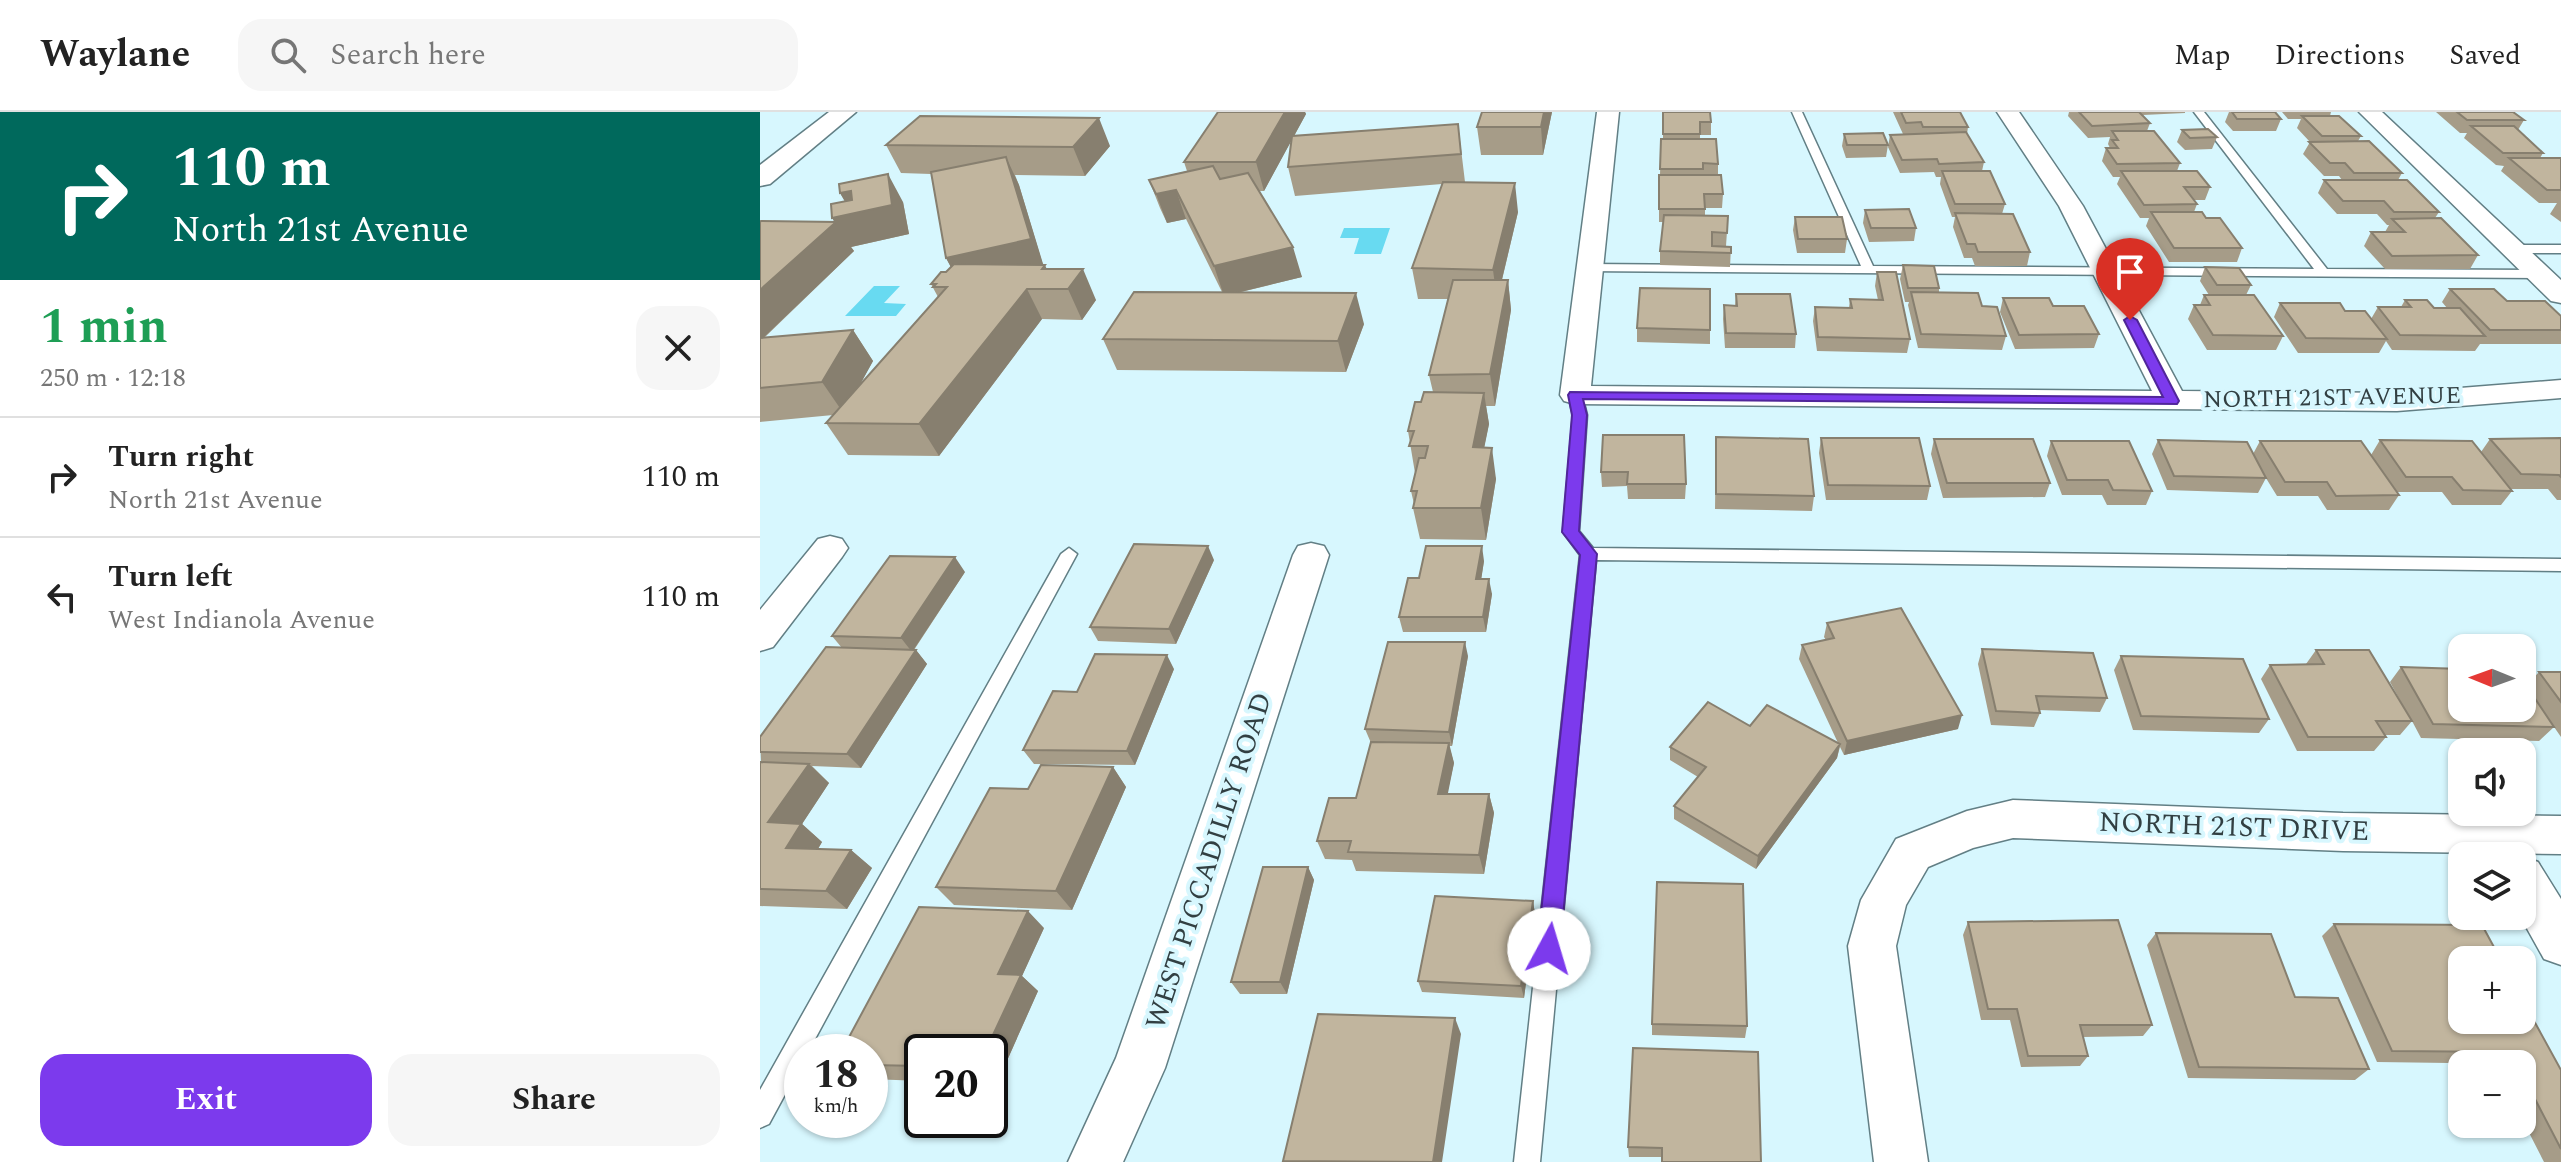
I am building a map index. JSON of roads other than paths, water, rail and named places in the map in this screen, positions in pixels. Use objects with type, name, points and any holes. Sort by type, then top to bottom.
[{"type":"main road","points":[[760,178],[844,112]]},
{"type":"street","points":[[1575,395],[1587,268],[1608,112]]},
{"type":"street","points":[[2008,112],[2039,154],[2172,401]]},
{"type":"street","points":[[2370,112],[2561,295]]},
{"type":"street","name":"NORTH 21ST AVENUE","points":[[1575,395],[2397,402],[2561,389]]},
{"type":"street","points":[[760,637],[830,548]]},
{"type":"street","name":"WEST PICCADILLY ROAD","points":[[1095,1162],[1139,1068],[1311,555]]},
{"type":"street","name":"NORTH 21ST DRIVE","points":[[1901,1162],[1872,946],[1884,900],[1912,853],[1967,830],[2013,819],[2343,832],[2467,842]]},
{"type":"street","name":"NORTH 21ST DRIVE","points":[[2521,842],[2561,835]]},
{"type":"street","points":[[2536,900],[2561,943]]},
{"type":"lane","points":[[1797,112],[1869,270]]},
{"type":"lane","points":[[2199,112],[2324,274]]},
{"type":"lane","points":[[2514,249],[2561,249]]},
{"type":"lane","points":[[1587,268],[2539,274]]},
{"type":"lane","points":[[1527,1162],[1588,554],[1571,532],[1580,415],[1575,395]]},
{"type":"lane","points":[[760,1115],[1069,554]]},
{"type":"lane","points":[[1588,554],[2561,565]]},
{"type":"water","points":[[1344,228],[1390,228],[1381,254],[1354,254],[1359,238],[1340,238]]},
{"type":"water","points":[[874,286],[900,286],[884,303],[906,304],[896,316],[845,316]]}]
